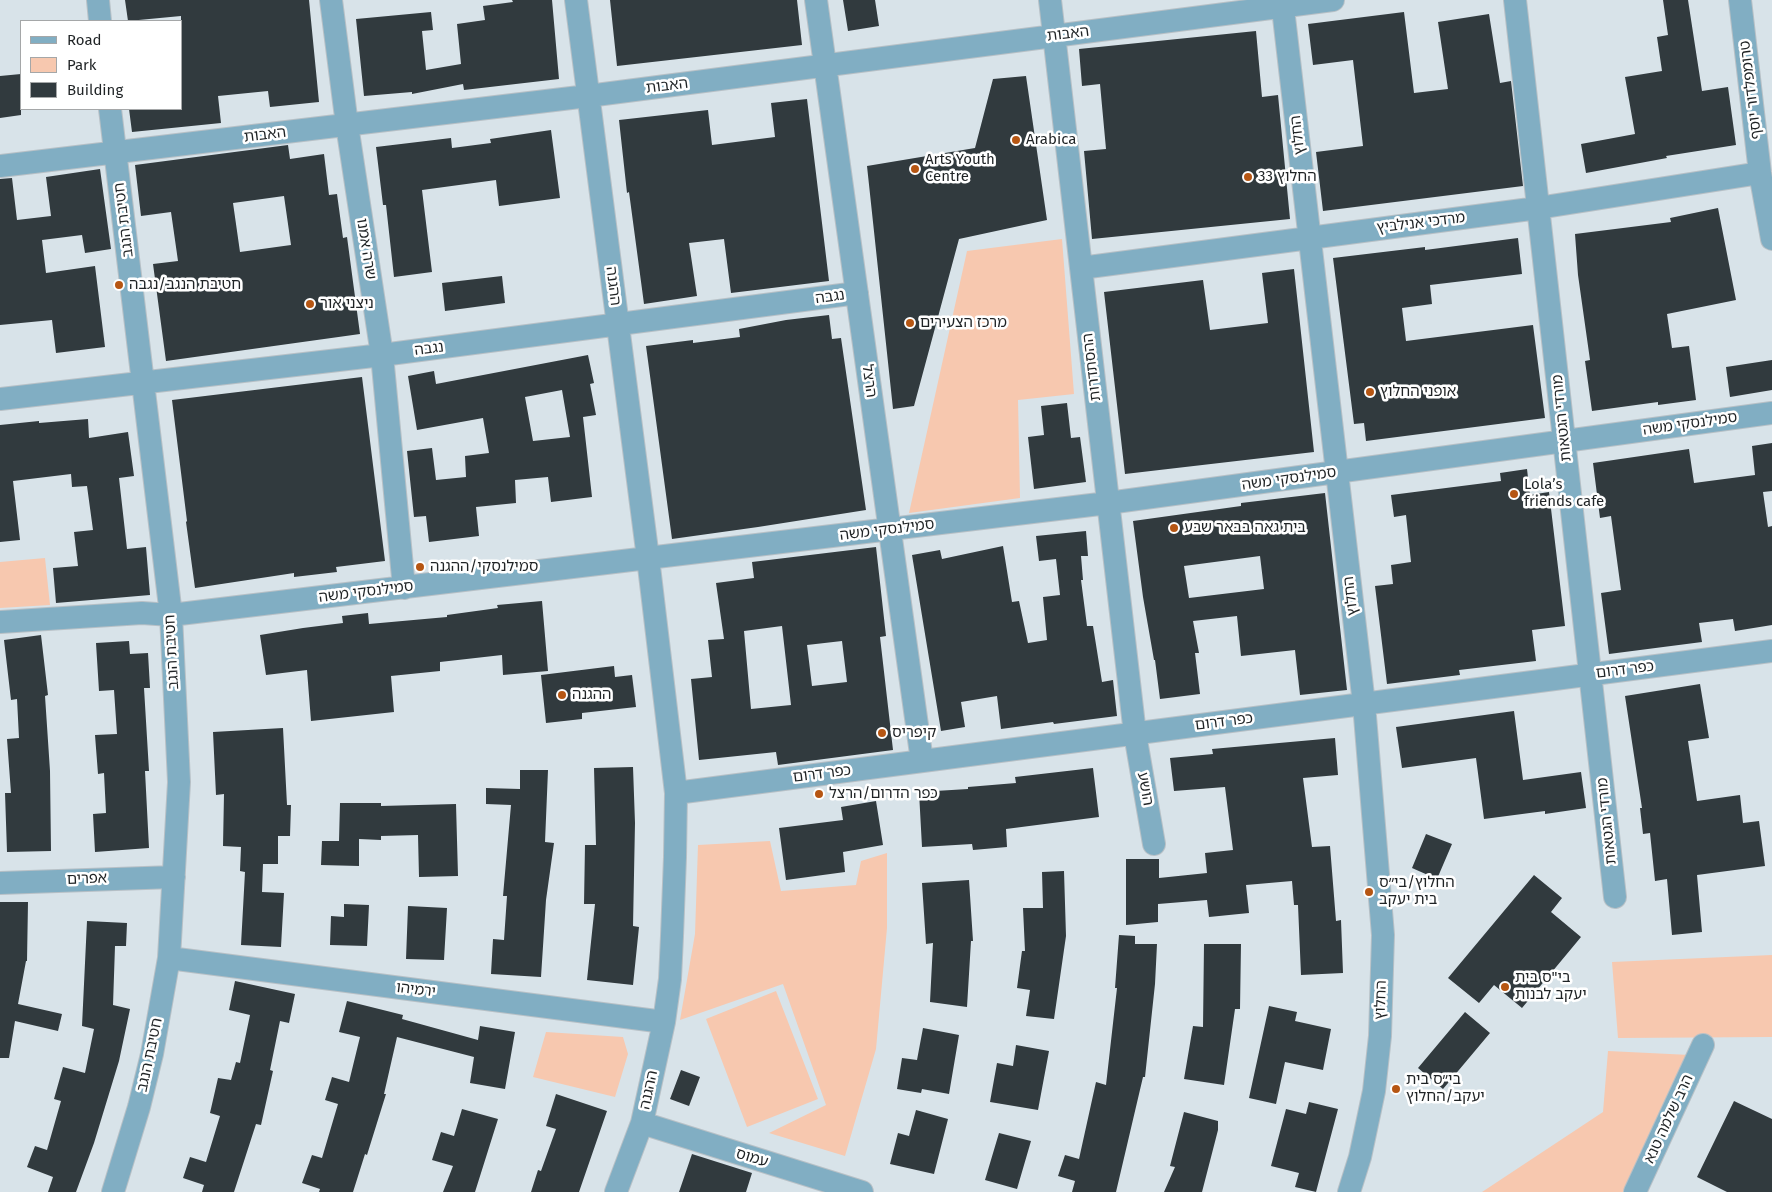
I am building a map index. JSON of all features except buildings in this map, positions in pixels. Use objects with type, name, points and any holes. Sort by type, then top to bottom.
[{"type":"street","name":"שרה אמנו","points":[[331,0],[346,125],[382,355],[404,588]]},
{"type":"street","name":"ההגנה","points":[[576,0],[648,558],[676,793],[676,857],[670,979],[664,1022],[642,1123],[616,1192]]},
{"type":"street","name":"הרצל","points":[[816,0],[922,761]]},
{"type":"street","name":"ההסתדרות","points":[[1050,0],[1135,734]]},
{"type":"street","name":"האבות","points":[[0,166],[825,66],[1054,36],[1282,3],[1333,0]]},
{"type":"street","name":"מורדי הגטאות","points":[[1515,0],[1616,897]]},
{"type":"street","name":"טרומפלדור יוסף","points":[[1740,0],[1760,173],[1772,239]]},
{"type":"street","name":"החלוץ","points":[[1282,3],[1364,704],[1383,935],[1380,1036],[1374,1091],[1350,1192]]},
{"type":"street","name":"חטיבת הנגב","points":[[110,110],[171,615],[179,782],[168,958],[152,1054],[139,1107],[114,1192]]},
{"type":"street","name":"מרדכי אנילביץ","points":[[1081,268],[1538,208],[1760,173]]},
{"type":"street","name":"נגבה","points":[[0,399],[143,384],[618,326],[857,293]]},
{"type":"street","name":"סמילנסקי משה","points":[[0,622],[142,613],[171,615],[404,588],[1108,503],[1772,413]]},
{"type":"street","name":"כפר דרום","points":[[676,793],[1772,651]]},
{"type":"street","name":"הושע","points":[[1135,734],[1154,844]]},
{"type":"street","name":"אפרים","points":[[0,883],[174,877]]},
{"type":"street","name":"ירמיהו","points":[[168,958],[664,1022]]},
{"type":"street","name":"הרב שלמה טנא","points":[[1634,1192],[1703,1045]]},
{"type":"street","name":"עמוס","points":[[642,1123],[862,1192]]},
{"type":"green space","points":[[1062,239],[1074,394],[1018,400],[1020,498],[909,513],[967,251]]},
{"type":"green space","points":[[45,558],[50,605],[0,608],[0,562]]},
{"type":"green space","points":[[770,841],[781,891],[856,885],[861,861],[887,853],[887,928],[876,1049],[845,1156],[769,1133],[826,1105],[783,984],[680,1020],[695,934],[698,845]]},
{"type":"green space","points":[[1772,955],[1772,1037],[1618,1038],[1612,962]]},
{"type":"green space","points":[[776,991],[818,1099],[747,1127],[706,1019]]},
{"type":"green space","points":[[546,1032],[623,1037],[628,1054],[615,1097],[533,1077]]},
{"type":"green space","points":[[1608,1051],[1690,1055],[1624,1192],[1482,1192],[1603,1112]]},
{"type":"place","name":"Arabica","points":[[1016,140]]},
{"type":"place","name":"Arts Youth Centre","points":[[915,169]]},
{"type":"place","name":"החלוץ 33","points":[[1248,177]]},
{"type":"place","name":"חטיבת הנגב/נגבה","points":[[119,285]]},
{"type":"place","name":"ניצני אור","points":[[310,304]]},
{"type":"place","name":"מרכז הצעירים","points":[[910,323]]},
{"type":"place","name":"אופני החלוץ","points":[[1370,392]]},
{"type":"place","name":"Lola’s friends cafe","points":[[1514,494]]},
{"type":"place","name":"בית גאה בבאר שבע","points":[[1174,528]]},
{"type":"place","name":"סמילנסקי/ההגנה","points":[[420,567]]},
{"type":"place","name":"ההגנה","points":[[562,695]]},
{"type":"place","name":"קיפריס","points":[[882,733]]},
{"type":"place","name":"כפר הדרום/הרצל","points":[[819,794]]},
{"type":"place","name":"החלוץ/בי״ס בית יעקב","points":[[1369,892]]},
{"type":"place","name":"בי\"ס בית יעקב לבנות","points":[[1505,987]]},
{"type":"place","name":"בי״ס בית יעקב/החלוץ","points":[[1396,1089]]}]
